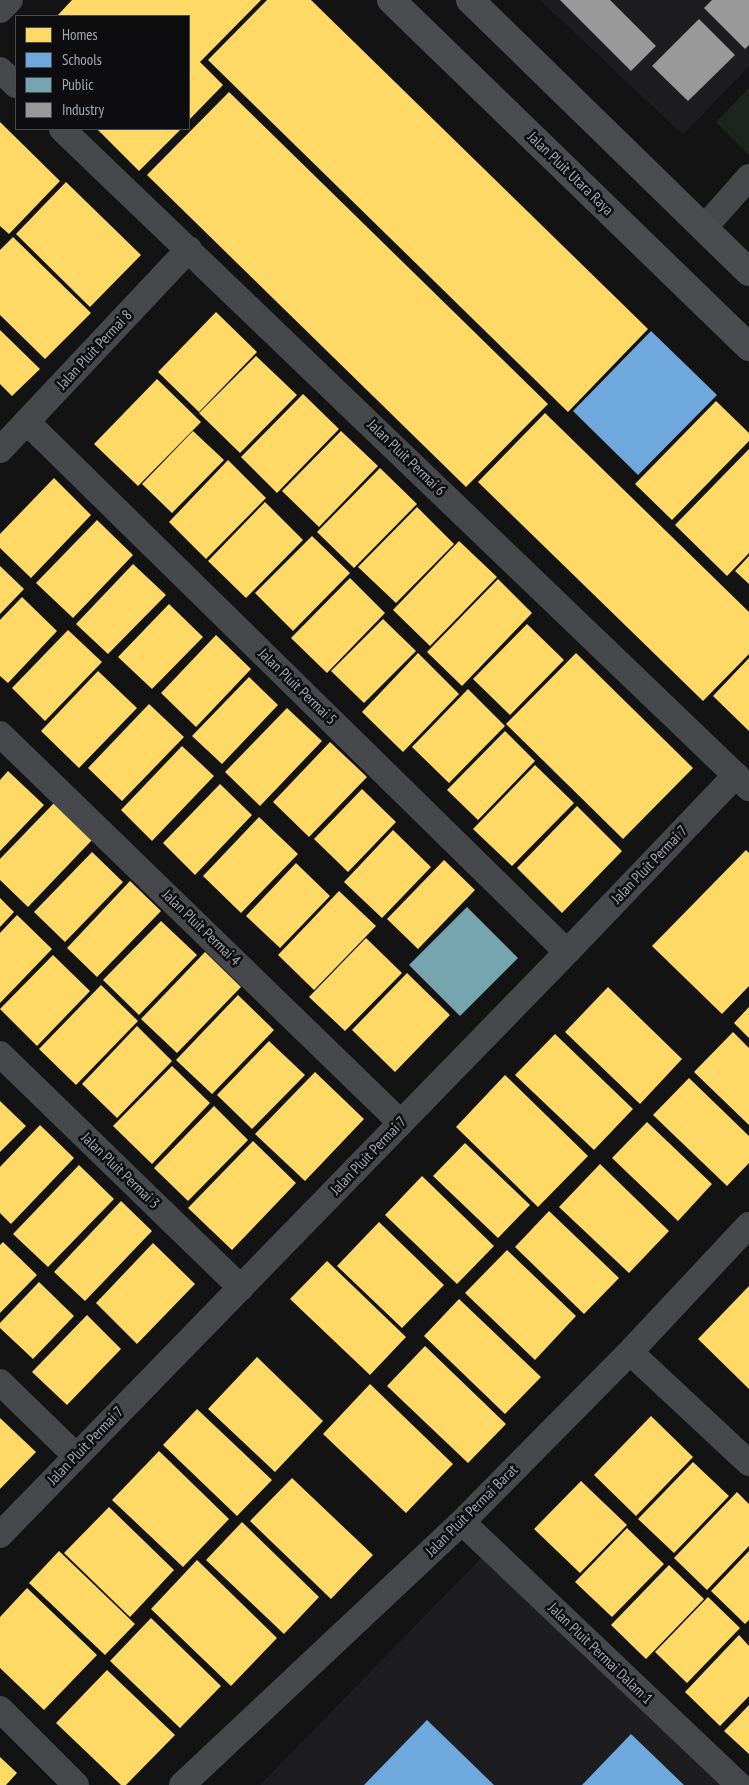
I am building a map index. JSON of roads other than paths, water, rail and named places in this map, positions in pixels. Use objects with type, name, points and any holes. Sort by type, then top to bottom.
[{"type":"street","points":[[0,10],[10,0]]},
{"type":"street","name":"Jalan Pluit Utara Raya","points":[[391,0],[749,347]]},
{"type":"street","points":[[470,0],[749,272]]},
{"type":"street","points":[[0,70],[15,84]]},
{"type":"street","name":"Jalan Pluit Permai 6","points":[[63,130],[742,781]]},
{"type":"street","points":[[704,228],[749,177]]},
{"type":"street","name":"Jalan Pluit Permai 8","points":[[0,450],[189,249]]},
{"type":"street","name":"Jalan Pluit Permai 5","points":[[27,422],[567,952]]},
{"type":"street","name":"Jalan Pluit Permai 4","points":[[0,734],[401,1123]]},
{"type":"street","name":"Jalan Pluit Permai 7","points":[[0,1535],[567,952],[742,781]]},
{"type":"street","name":"Jalan Pluit Permai 3","points":[[0,1054],[241,1288]]},
{"type":"street","name":"Jalan Pluit Permai Barat","points":[[182,1785],[462,1522],[630,1352],[749,1225]]},
{"type":"street","points":[[630,1352],[749,1463]]},
{"type":"street","points":[[0,1382],[76,1456]]},
{"type":"street","name":"Jalan Pluit Permai Dalam 1","points":[[462,1522],[738,1785]]},
{"type":"street","points":[[0,1709],[76,1785]]}]
